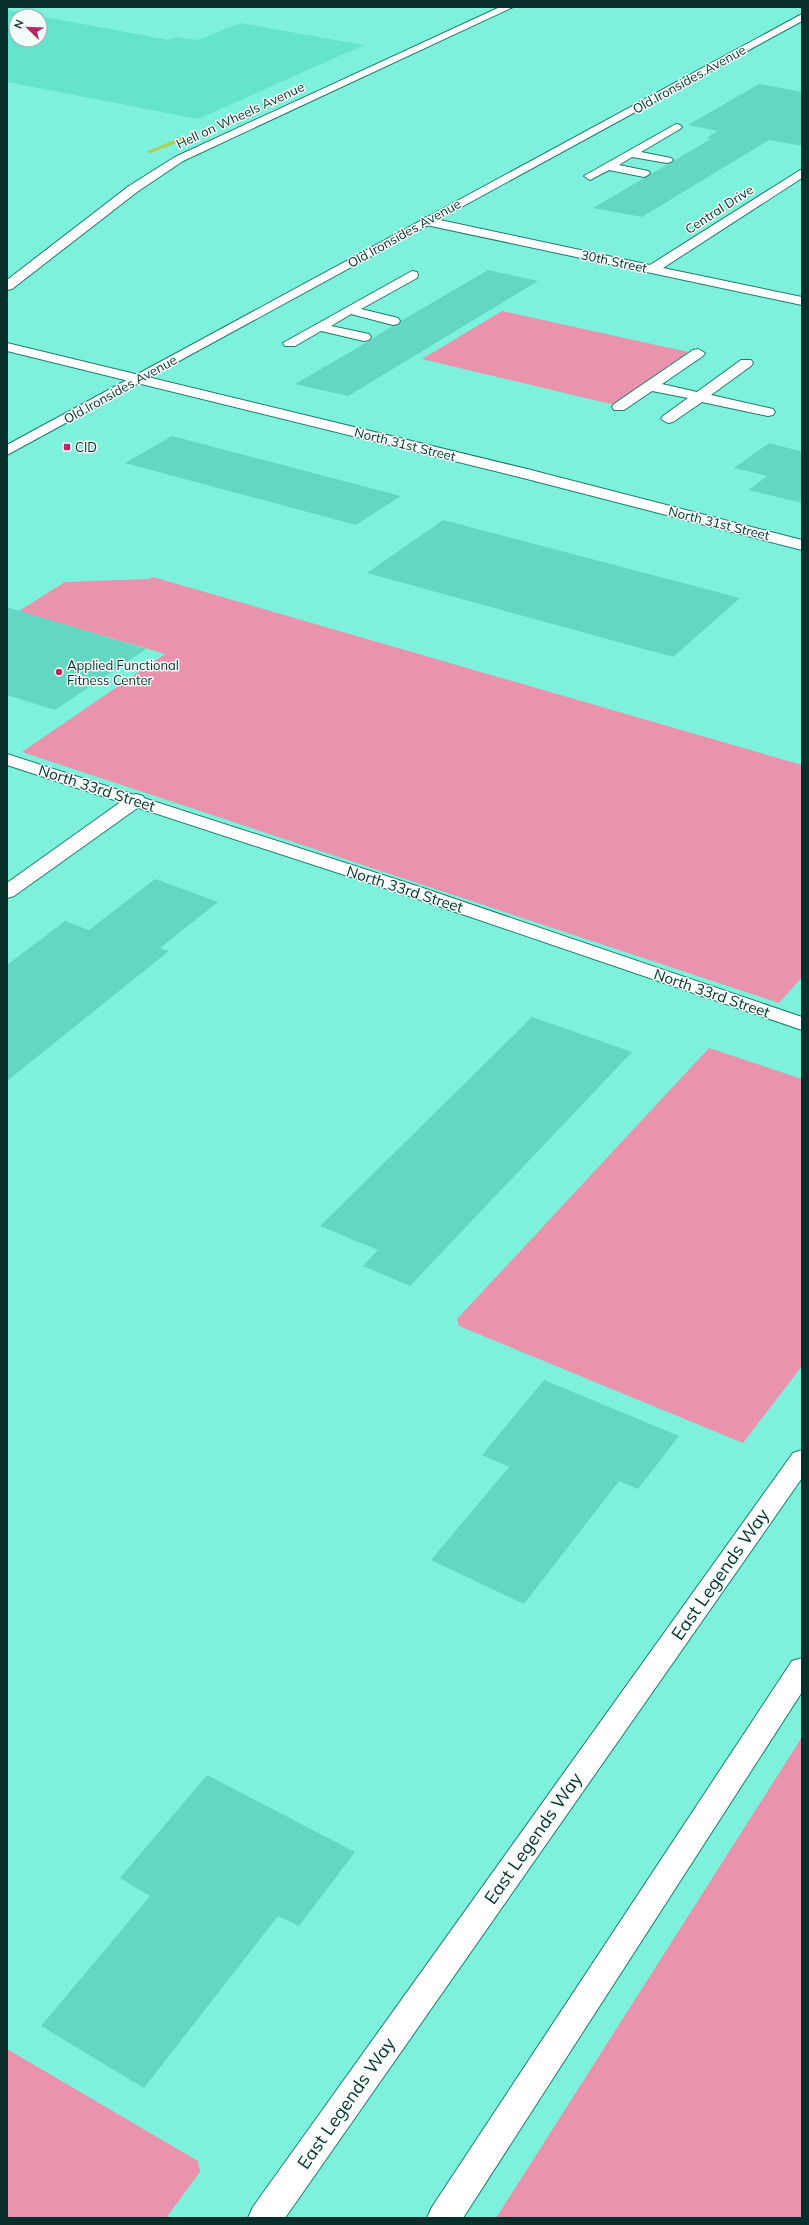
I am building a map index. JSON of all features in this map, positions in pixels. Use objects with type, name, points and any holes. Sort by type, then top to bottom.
[{"type":"street","name":"Hell on Wheels Avenue","points":[[7,286],[133,189],[178,160],[508,7]]},
{"type":"street","name":"Old Ironsides Avenue","points":[[7,451],[802,17]]},
{"type":"street","points":[[590,176],[676,128]]},
{"type":"street","points":[[631,153],[667,160]]},
{"type":"street","points":[[608,166],[644,173]]},
{"type":"street","name":"Central Drive","points":[[652,269],[802,173]]},
{"type":"street","name":"30th Street","points":[[426,221],[802,302]]},
{"type":"street","points":[[290,343],[412,274]]},
{"type":"street","points":[[348,310],[393,321]]},
{"type":"street","points":[[319,327],[364,337]]},
{"type":"street","name":"North 31st Street","points":[[7,347],[137,380],[527,474],[802,544]]},
{"type":"street","points":[[619,408],[698,352]]},
{"type":"street","points":[[668,419],[746,363]]},
{"type":"street","points":[[651,386],[768,412]]},
{"type":"street","name":"North 33rd Street","points":[[7,758],[413,891],[802,1024]]},
{"type":"street","points":[[7,892],[136,800]]},
{"type":"street","name":"East Legends Way","points":[[265,2218],[802,1459]]},
{"type":"street","points":[[444,2218],[802,1669]]},
{"type":"shaded area","points":[[7,10],[8,48],[48,48],[48,18],[168,40],[176,37],[198,40],[240,23],[364,45],[198,119],[7,82]]},
{"type":"shaded area","points":[[502,311],[688,352],[615,405],[422,359]]},
{"type":"shaded area","points":[[153,577],[802,765],[802,977],[779,1003],[22,752],[165,654],[19,611],[65,582],[148,579]]},
{"type":"shaded area","points":[[709,1048],[802,1079],[802,1366],[743,1443],[459,1326],[457,1319]]},
{"type":"shaded area","points":[[802,1737],[802,2218],[496,2218]]},
{"type":"shaded area","points":[[7,2049],[198,2161],[200,2172],[166,2218],[7,2218]]},
{"type":"building","points":[[759,84],[802,92],[802,146],[769,140],[642,217],[593,208],[711,139],[706,138],[718,131],[688,125]]},
{"type":"building","points":[[488,270],[538,281],[348,396],[295,384],[392,326],[398,325],[401,321]]},
{"type":"building","points":[[172,436],[401,496],[356,525],[125,463]]},
{"type":"building","points":[[769,443],[800,451],[802,449],[802,503],[749,490],[767,476],[734,468]]},
{"type":"building","points":[[443,520],[740,598],[673,657],[367,573]]},
{"type":"building","name":"Applied Functional Fitness Center","points":[[7,607],[146,649],[55,710],[7,695]]},
{"type":"building","points":[[155,879],[218,902],[160,948],[169,951],[7,1081],[7,965],[65,921],[89,930]]},
{"type":"building","points":[[532,1017],[632,1052],[410,1286],[363,1266],[378,1250],[320,1226]]},
{"type":"building","points":[[544,1380],[679,1436],[638,1489],[619,1481],[524,1604],[431,1560],[509,1467],[482,1455]]},
{"type":"building","points":[[207,1775],[355,1852],[299,1926],[278,1916],[144,2088],[41,2026],[150,1896],[120,1878]]},
{"type":"waterway","points":[[149,152],[184,138]]},
{"type":"place","name":"CID","points":[[67,447]]},
{"type":"place","name":"Applied Functional Fitness Center","points":[[59,672]]}]
